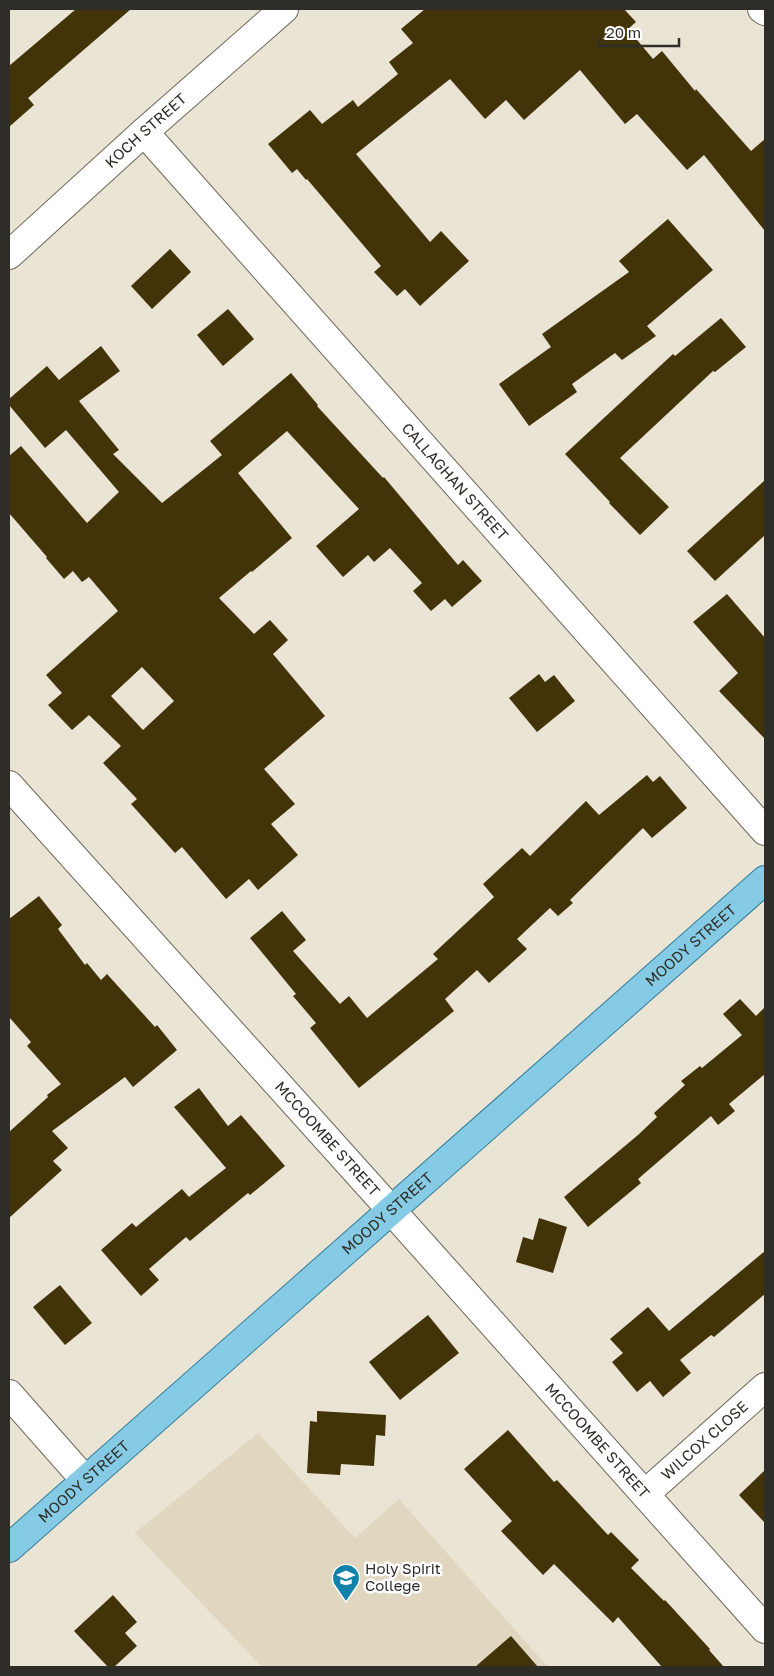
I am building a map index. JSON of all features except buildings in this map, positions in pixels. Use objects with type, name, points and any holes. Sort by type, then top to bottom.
[{"type":"main road","name":"MOODY STREET","points":[[9,1548],[765,880]]},
{"type":"street","name":"KOCH STREET","points":[[9,255],[144,132],[284,9]]},
{"type":"street","name":"CALLAGHAN STREET","points":[[144,132],[765,831]]},
{"type":"street","name":"MCCOOMBE STREET","points":[[9,784],[765,1629]]},
{"type":"street","name":"WILCOX CLOSE","points":[[645,1494],[765,1387]]},
{"type":"street","points":[[9,1394],[84,1480]]},
{"type":"shaded area","name":"Holy Spirit College","points":[[258,1433],[355,1538],[399,1499],[548,1667],[262,1667],[135,1533]]},
{"type":"place","name":"Holy Spirit College","points":[[346,1602]]}]
